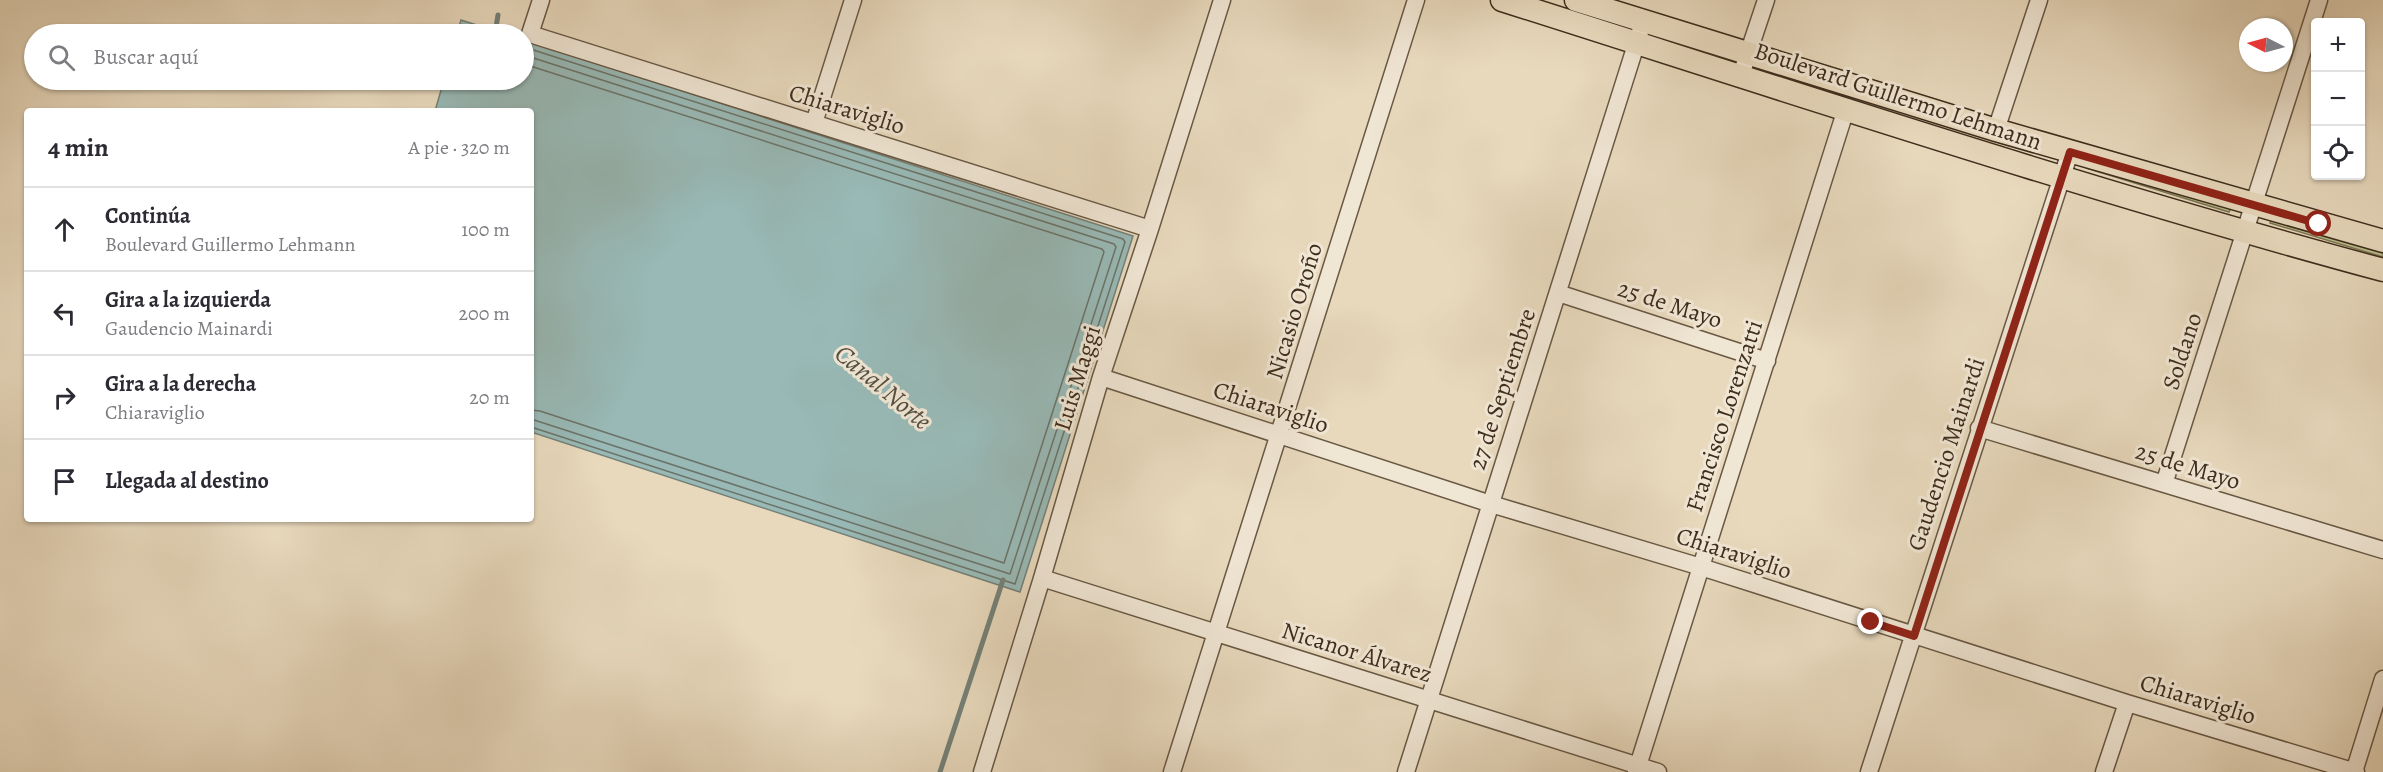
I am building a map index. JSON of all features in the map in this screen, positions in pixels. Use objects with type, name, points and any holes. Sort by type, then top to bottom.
[{"type":"main road","name":"Boulevard Guillermo Lehmann","points":[[1502,0],[2062,177],[2246,233],[2383,270]]},
{"type":"main road","name":"Boulevard Guillermo Lehmann","points":[[1576,0],[1996,130],[2383,241]]},
{"type":"street","name":"Chiaraviglio","points":[[533,24],[541,0]]},
{"type":"street","points":[[814,123],[853,0]]},
{"type":"street","name":"Luis Maggi","points":[[982,772],[1101,378],[1222,0]]},
{"type":"street","name":"Nicasio Oroño","points":[[1172,772],[1416,0]]},
{"type":"street","points":[[1741,75],[1766,0]]},
{"type":"street","points":[[1996,130],[2038,0]]},
{"type":"street","name":"Soldano","points":[[2164,484],[2255,206],[2319,0]]},
{"type":"street","name":"27 de Septiembre","points":[[1406,772],[1644,21]]},
{"type":"street","name":"Chiaraviglio","points":[[534,35],[1150,229]]},
{"type":"street","name":"Francisco Lorenzatti","points":[[1637,769],[1846,109]]},
{"type":"street","name":"Gaudencio Mainardi","points":[[1869,772],[2070,152]]},
{"type":"street","name":"25 de Mayo","points":[[1558,293],[1767,361]]},
{"type":"street","name":"Chiaraviglio","points":[[1101,378],[1491,504],[1701,567],[2127,703],[2355,772]]},
{"type":"street","name":"25 de Mayo","points":[[1979,428],[2383,550]]},
{"type":"street","name":"Nicanor Álvarez","points":[[1042,578],[1429,700],[1637,769],[1658,772]]},
{"type":"street","points":[[2355,772],[2383,679]]},
{"type":"street","points":[[2104,772],[2127,703]]},
{"type":"green space","points":[[2087,164],[2231,208],[2229,212],[2086,168]]},
{"type":"green space","points":[[2272,219],[2383,252],[2383,257],[2270,223]]},
{"type":"water","points":[[461,20],[474,24],[460,24]]},
{"type":"water","points":[[534,43],[1133,236],[1020,592],[534,433],[534,108],[436,108],[441,90],[534,90]]},
{"type":"waterway","name":"Canal Norte","points":[[497,24],[498,15]]},
{"type":"waterway","name":"Canal Norte","points":[[940,772],[1003,580]]},
{"type":"route","points":[[1871,622],[1914,636],[1979,428],[2070,152],[2319,224]]}]
